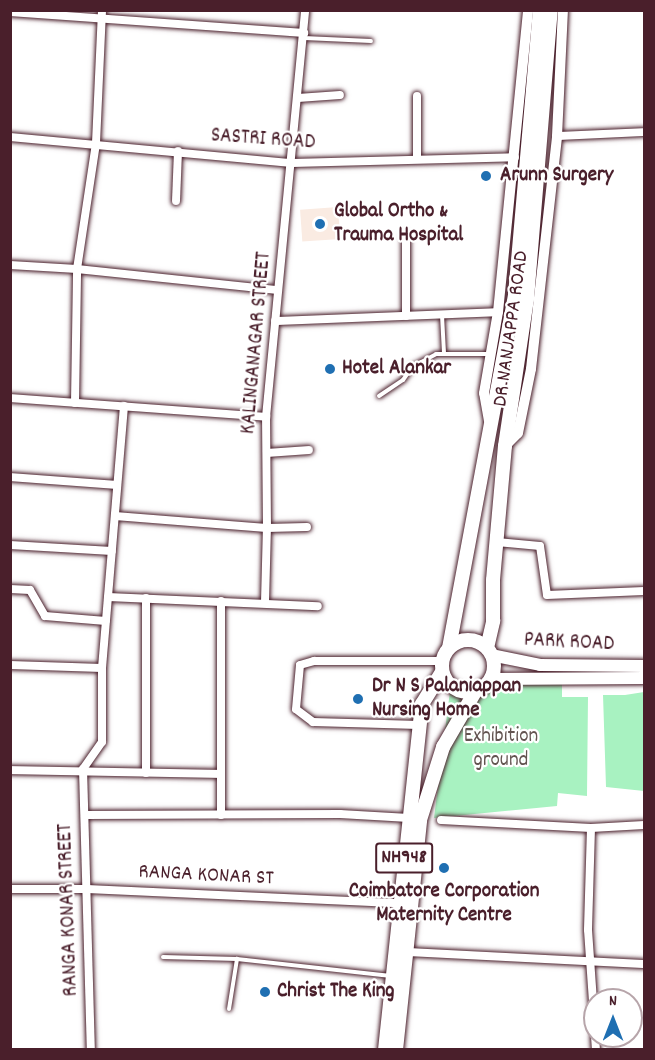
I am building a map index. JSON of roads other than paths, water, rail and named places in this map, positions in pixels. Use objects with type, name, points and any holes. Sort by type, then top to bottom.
[{"type":"highway","name":"NH948","points":[[505,446],[506,390],[540,10]]},
{"type":"highway","name":"NH948","points":[[489,422],[506,390],[527,299],[551,10]]},
{"type":"highway","name":"DR NANJAPPA ROAD","points":[[448,648],[489,422]]},
{"type":"highway","name":"DR NANJAPPA ROAD","points":[[489,651],[505,446]]},
{"type":"highway","points":[[448,648],[463,640],[472,640],[489,651]]},
{"type":"highway","name":"NH948","points":[[396,1050],[407,952],[411,851],[409,818],[419,725],[422,704],[442,667],[448,648]]},
{"type":"highway","name":"NH948","points":[[385,1050],[399,903],[411,851],[439,757],[476,690],[490,679],[494,663],[489,651]]},
{"type":"highway","points":[[442,667],[451,686],[459,690],[476,690]]},
{"type":"main road","name":"PARK ROAD","points":[[489,651],[540,665],[645,666]]},
{"type":"main road","points":[[490,679],[645,678]]},
{"type":"street","name":"KALINGANAGAR STREET","points":[[267,528],[266,417],[305,10]]},
{"type":"street","name":"DR NANJAPPA ROAD","points":[[489,422],[484,393],[498,312],[528,10]]},
{"type":"street","name":"DR NANJAPPA ROAD","points":[[505,446],[518,433],[531,369],[557,136],[563,10]]},
{"type":"street","points":[[10,12],[102,15],[304,35]]},
{"type":"street","points":[[75,403],[77,269],[96,143],[102,15]]},
{"type":"street","points":[[298,98],[340,95]]},
{"type":"street","points":[[417,96],[417,159]]},
{"type":"street","points":[[557,136],[645,132]]},
{"type":"street","name":"SASTRI ROAD","points":[[10,137],[96,143],[292,163],[515,157]]},
{"type":"street","points":[[176,201],[178,151]]},
{"type":"street","points":[[406,237],[406,316]]},
{"type":"street","points":[[10,265],[77,269],[278,290]]},
{"type":"street","points":[[275,321],[498,312]]},
{"type":"street","points":[[10,398],[266,417]]},
{"type":"street","points":[[83,769],[102,742],[102,668],[124,406]]},
{"type":"street","points":[[267,453],[309,450]]},
{"type":"street","points":[[10,477],[117,485]]},
{"type":"street","points":[[115,516],[267,528],[307,527]]},
{"type":"street","points":[[265,602],[267,528]]},
{"type":"street","points":[[497,542],[540,546],[547,595],[645,591]]},
{"type":"street","points":[[10,545],[112,551]]},
{"type":"street","points":[[10,589],[30,590],[45,616],[106,621]]},
{"type":"street","points":[[108,597],[318,606]]},
{"type":"street","points":[[146,598],[147,773]]},
{"type":"street","points":[[221,601],[219,774],[221,815]]},
{"type":"street","points":[[419,725],[313,722],[296,709],[300,665],[314,661],[442,667]]},
{"type":"street","points":[[10,665],[102,668]]},
{"type":"street","points":[[10,770],[83,769],[107,773],[219,774]]},
{"type":"street","name":"RANGA KONAR STREET","points":[[83,769],[91,1050]]},
{"type":"street","points":[[85,815],[340,814],[409,818]]},
{"type":"street","points":[[441,820],[591,828],[645,825]]},
{"type":"street","points":[[591,828],[588,930],[593,988]]},
{"type":"street","name":"RANGA KONAR ST","points":[[10,889],[87,889],[399,903]]},
{"type":"street","points":[[407,952],[645,964]]},
{"type":"lane","points":[[304,35],[371,41]]},
{"type":"lane","points":[[442,314],[444,353]]},
{"type":"lane","points":[[379,396],[403,380],[412,367],[436,354],[491,354]]},
{"type":"lane","points":[[164,957],[237,959],[392,976]]},
{"type":"lane","points":[[229,1009],[237,959]]},
{"type":"place","name":"Arunn Surgery","points":[[486,176]]},
{"type":"place","name":"Global Ortho & Trauma Hospital","points":[[320,224]]},
{"type":"place","name":"Hotel Alankar","points":[[330,369]]},
{"type":"place","name":"Dr N S Palaniappan Nursing Home","points":[[358,699]]},
{"type":"place","name":"Coimbatore Corporation Maternity Centre","points":[[444,868]]},
{"type":"place","name":"Christ The King","points":[[265,992]]},
{"type":"park label","name":"Exhibition ground","points":[[501,749]]}]
